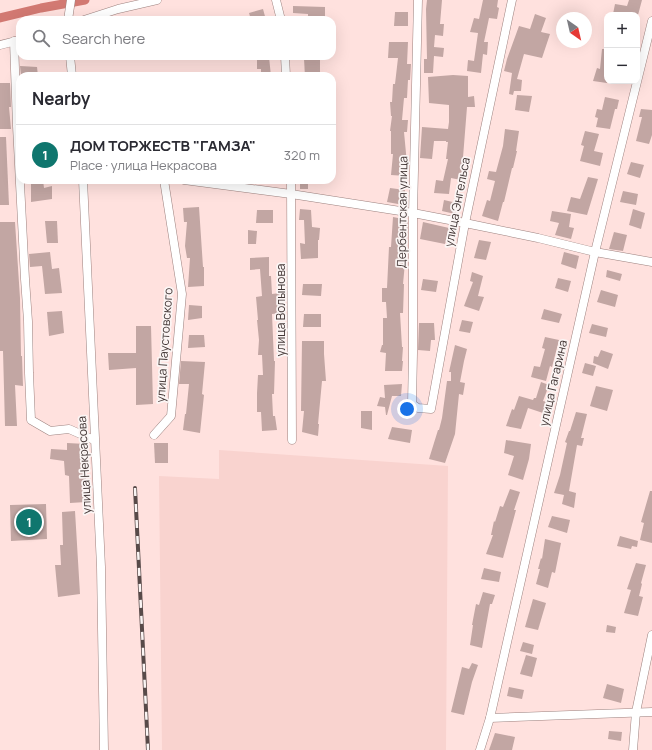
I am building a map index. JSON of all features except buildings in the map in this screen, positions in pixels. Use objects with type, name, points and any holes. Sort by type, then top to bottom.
[{"type":"street","points":[[69,16],[71,0]]},
{"type":"street","points":[[96,16],[118,9],[157,0]]},
{"type":"street","points":[[276,0],[280,16]]},
{"type":"street","name":"Дербентская улица","points":[[418,0],[413,213],[412,404],[418,408],[431,409]]},
{"type":"street","name":"улица Энгельса","points":[[431,409],[465,223],[512,0]]},
{"type":"street","name":"улица Гагарина","points":[[480,750],[490,718],[595,252],[652,21]]},
{"type":"street","points":[[0,44],[16,41]]},
{"type":"street","points":[[17,60],[17,72]]},
{"type":"street","points":[[70,60],[72,72]]},
{"type":"street","points":[[285,60],[286,72]]},
{"type":"street","points":[[20,184],[28,321],[28,373],[31,420],[50,431],[69,429],[94,440]]},
{"type":"street","name":"улица Некрасова","points":[[83,184],[100,567],[104,750]]},
{"type":"street","name":"улица Паустовского","points":[[154,435],[171,416],[182,294],[165,184]]},
{"type":"street","points":[[215,184],[413,213],[538,238],[595,252],[652,262]]},
{"type":"street","name":"улица Волынова","points":[[291,184],[292,440]]},
{"type":"street","points":[[633,750],[636,712],[652,634]]},
{"type":"street","points":[[490,718],[652,712]]},
{"type":"shaded area","points":[[219,450],[448,466],[446,750],[162,750],[159,476],[219,479]]},
{"type":"waterway","points":[[0,18],[41,8],[85,0]]},
{"type":"railway","points":[[135,488],[148,750]]},
{"type":"place","name":"ДОМ ТОРЖЕСТВ \"ГАМЗА\"","points":[[29,522]]}]
